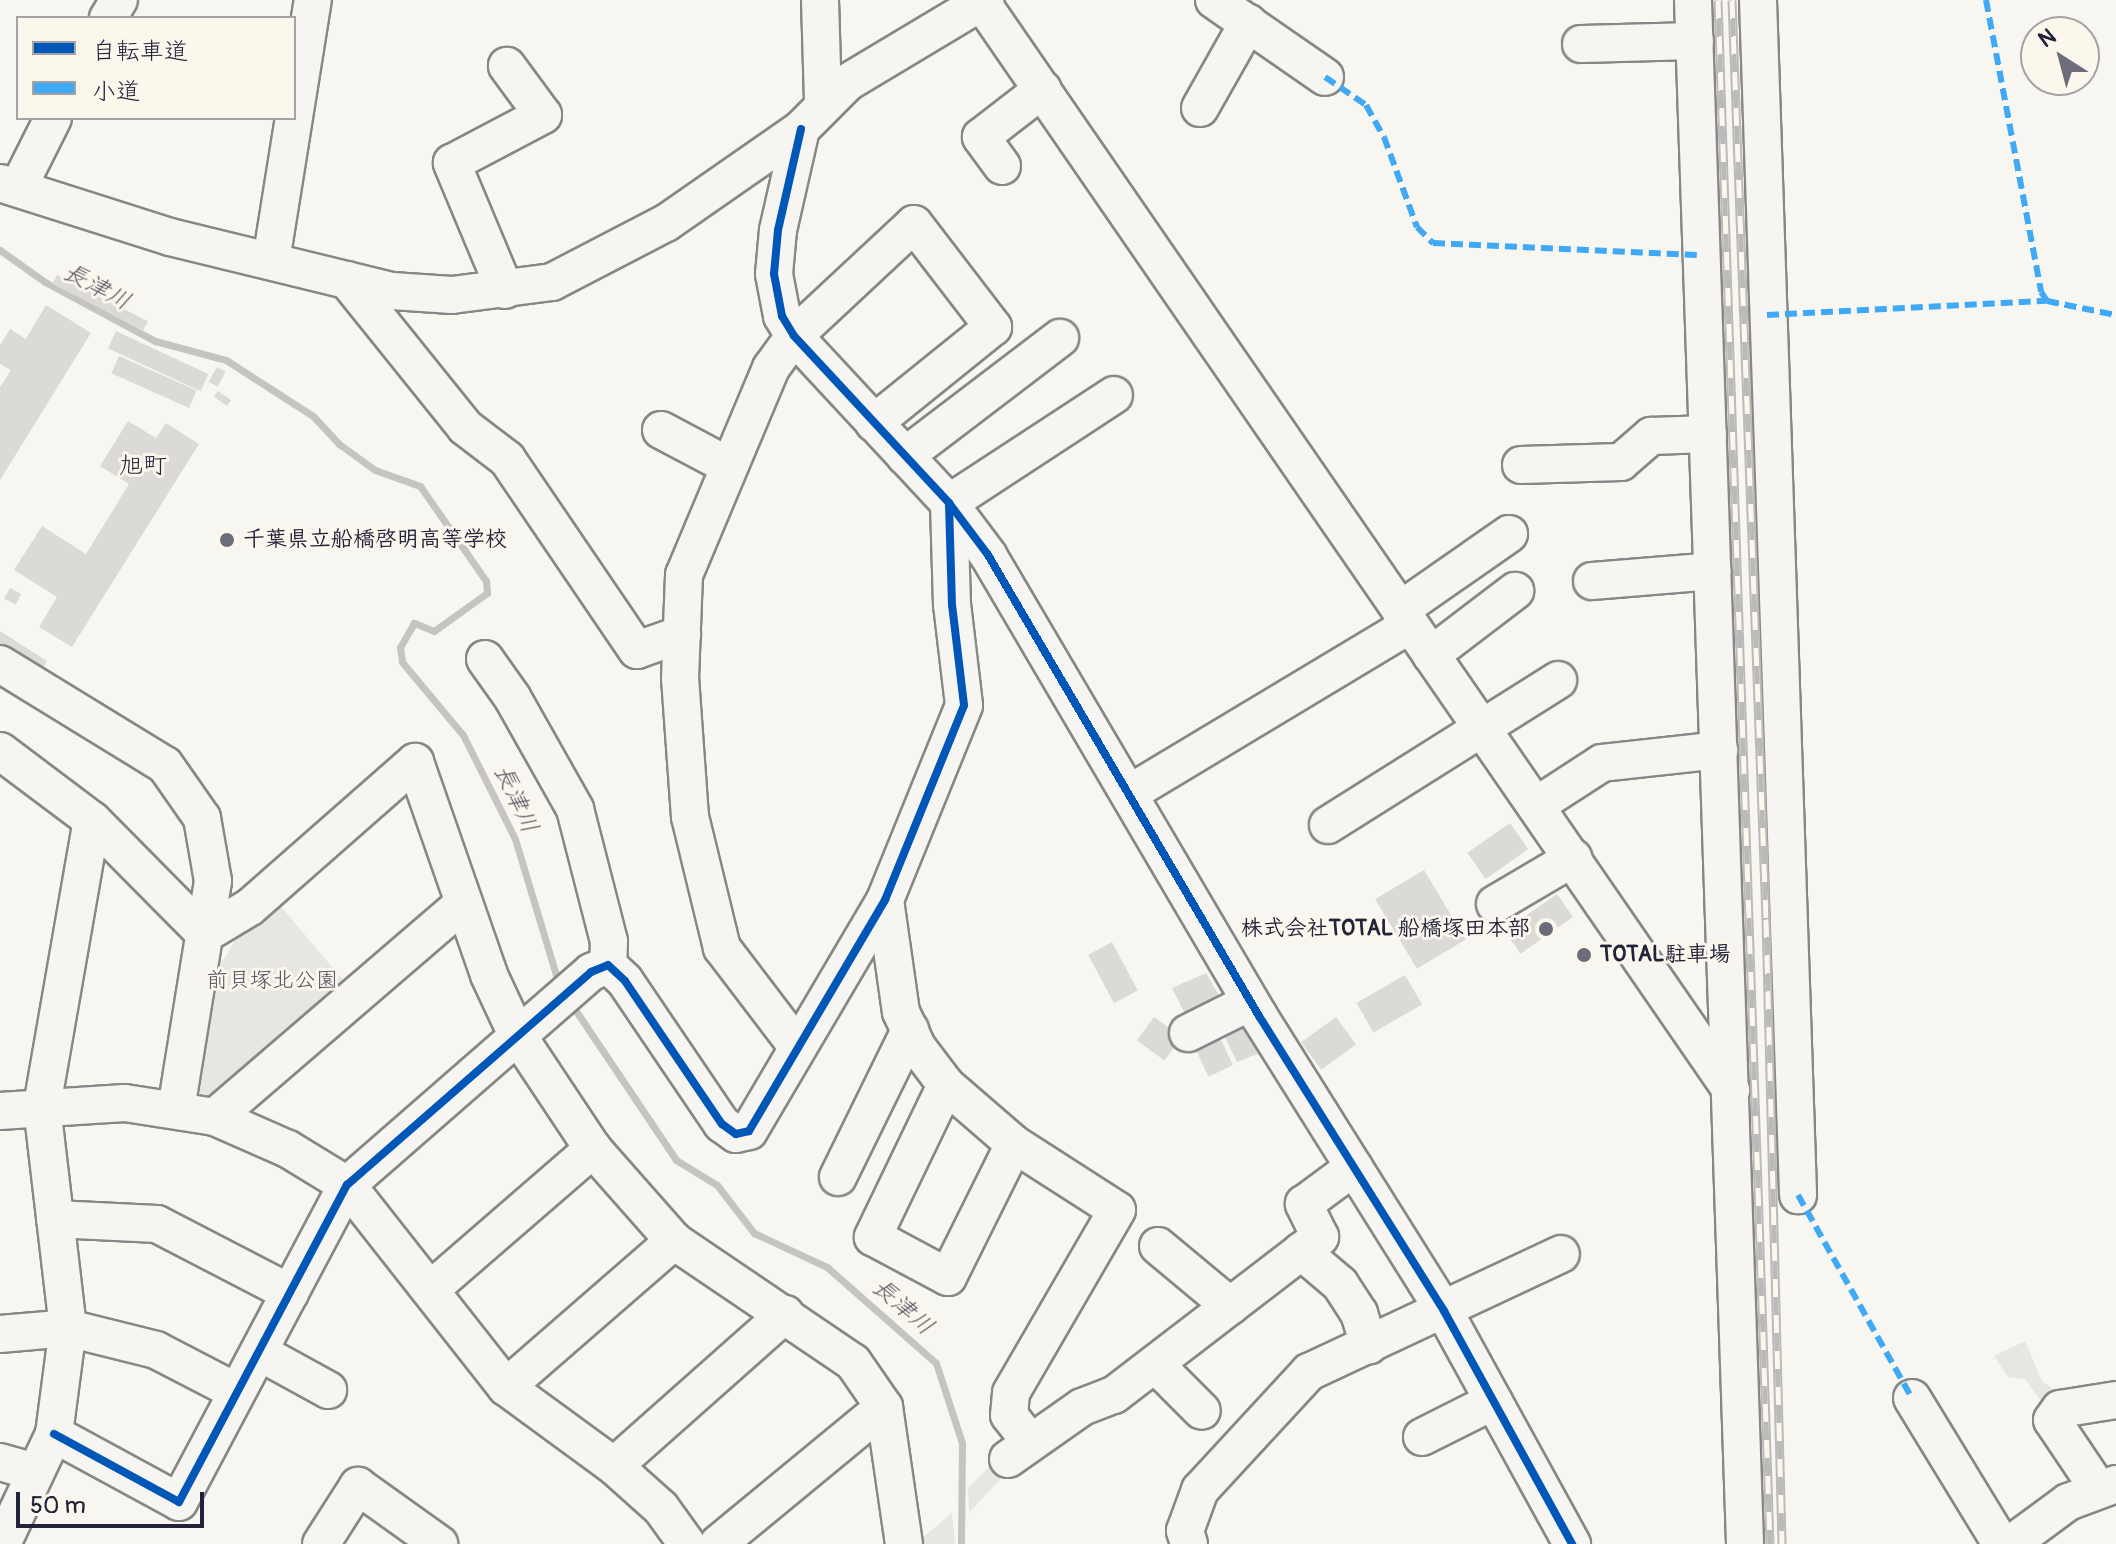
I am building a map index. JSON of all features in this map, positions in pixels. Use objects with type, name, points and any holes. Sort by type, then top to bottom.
[{"type":"street","points":[[296,106],[313,0]]},
{"type":"street","points":[[820,0],[812,116],[774,274],[782,316],[794,336],[949,503],[988,555],[1250,1002],[1444,1311],[1572,1544]]},
{"type":"street","points":[[52,120],[9,185],[170,237],[392,291],[452,295],[505,290],[552,282],[608,256],[666,223],[812,116],[848,82],[982,0],[1731,1090]]},
{"type":"street","points":[[1214,0],[1325,77]]},
{"type":"street","points":[[1693,0],[1745,1544]]},
{"type":"street","points":[[1758,0],[1798,1195]]},
{"type":"street","points":[[1200,108],[1248,23]]},
{"type":"street","points":[[1581,44],[1695,41]]},
{"type":"street","points":[[505,290],[452,163],[543,115],[507,66]]},
{"type":"street","points":[[1002,166],[981,137],[1043,89]]},
{"type":"street","points":[[271,261],[294,120]]},
{"type":"street","points":[[796,1045],[722,948],[690,817],[682,634],[684,575],[727,465],[771,368],[794,336],[914,224],[993,327],[874,423]]},
{"type":"street","points":[[347,280],[465,427],[507,459],[637,650],[682,634]]},
{"type":"street","points":[[905,456],[1060,338]]},
{"type":"street","points":[[949,503],[1114,395]]},
{"type":"street","points":[[661,430],[727,465]]},
{"type":"street","points":[[1521,465],[1621,462],[1651,436],[1708,434]]},
{"type":"street","points":[[485,659],[512,697],[575,809],[609,941],[608,965],[625,981],[722,1124],[736,1134],[749,1131],[796,1045],[885,900],[964,705],[952,605],[949,503]]},
{"type":"street","points":[[1130,793],[1405,617],[1509,534]]},
{"type":"street","points":[[1592,581],[1713,571]]},
{"type":"street","points":[[1431,655],[1515,591]]},
{"type":"street","points":[[0,664],[165,765],[202,818],[213,881],[176,1109]]},
{"type":"street","points":[[1328,825],[1485,730],[1558,680]]},
{"type":"street","points":[[1537,805],[1602,763],[1719,750]]},
{"type":"street","points":[[0,751],[92,820],[205,934]]},
{"type":"street","points":[[205,934],[250,907],[415,762],[489,975],[516,1033],[593,1149],[674,1241],[853,1362],[884,1407],[904,1544]]},
{"type":"street","points":[[2,1544],[54,1434],[68,1328],[42,1106],[92,820]]},
{"type":"street","points":[[1495,904],[1573,858]]},
{"type":"street","points":[[885,900],[901,1012],[946,1085],[1014,1144],[1117,1210],[1011,1393],[1009,1415],[1019,1450],[1082,1407],[1114,1395],[1320,1237],[1304,1204],[1354,1167]]},
{"type":"street","points":[[215,1117],[464,903]]},
{"type":"street","points":[[54,1434],[179,1502],[347,1185],[516,1033],[591,972],[608,965]]},
{"type":"street","points":[[1188,1033],[1250,1002]]},
{"type":"street","points":[[838,1177],[910,1030]]},
{"type":"street","points":[[946,1085],[873,1237],[948,1277],[1014,1144]]},
{"type":"street","points":[[0,1111],[125,1103],[215,1117],[288,1149],[347,1185],[506,1387],[614,1466],[661,1508],[687,1544]]},
{"type":"street","points":[[430,1290],[593,1149]]},
{"type":"street","points":[[55,1219],[157,1224],[290,1293]]},
{"type":"street","points":[[506,1387],[674,1241]]},
{"type":"street","points":[[1158,1246],[1230,1306]]},
{"type":"street","points":[[1301,1251],[1340,1284],[1359,1313],[1369,1345]]},
{"type":"street","points":[[1189,1544],[1185,1531],[1200,1490],[1309,1372],[1561,1254]]},
{"type":"street","points":[[614,1466],[785,1314]]},
{"type":"street","points":[[0,1334],[68,1328],[156,1350],[237,1392]]},
{"type":"street","points":[[259,1352],[328,1390]]},
{"type":"street","points":[[1155,1364],[1202,1411]]},
{"type":"street","points":[[1912,1398],[2001,1544]]},
{"type":"street","points":[[2011,1544],[2068,1502],[2108,1487],[2052,1420],[2060,1409],[2116,1400]]},
{"type":"street","points":[[1422,1437],[1494,1401]]},
{"type":"street","points":[[718,1544],[884,1407]]},
{"type":"street","points":[[0,1462],[34,1472]]},
{"type":"street","points":[[321,1544],[358,1486],[439,1544]]},
{"type":"green space","name":"前貝塚北公園","points":[[273,897],[349,987],[214,1097],[201,1094],[195,1086],[210,982],[248,919]]},
{"type":"green space","points":[[2025,1341],[2042,1381],[2064,1397],[2046,1408],[2025,1379],[2008,1377],[1994,1356]]},
{"type":"green space","points":[[996,1460],[1006,1473],[969,1513],[968,1488]]},
{"type":"green space","points":[[952,1513],[955,1544],[911,1544],[921,1539]]},
{"type":"building","points":[[57,275],[148,321],[143,330],[52,284]]},
{"type":"building","points":[[46,305],[91,333],[0,480],[0,387],[11,370],[0,364],[0,345],[10,329],[26,339]]},
{"type":"building","points":[[116,331],[208,374],[200,391],[108,348]]},
{"type":"building","points":[[119,356],[197,391],[189,408],[111,373]]},
{"type":"building","points":[[217,367],[226,372],[218,387],[209,382]]},
{"type":"building","points":[[218,391],[231,400],[227,406],[214,397]]},
{"type":"building","points":[[128,421],[156,438],[166,423],[199,444],[72,647],[39,627],[57,597],[14,570],[42,526],[86,554],[129,484],[100,466]]},
{"type":"building","points":[[10,588],[21,594],[16,605],[4,598]]},
{"type":"building","points":[[0,631],[47,661],[41,671],[0,645]]},
{"type":"building","points":[[1510,823],[1528,849],[1486,879],[1467,853]]},
{"type":"building","points":[[1424,870],[1466,939],[1417,969],[1375,899]]},
{"type":"building","points":[[1557,894],[1573,917],[1521,954],[1505,931]]},
{"type":"building","points":[[1112,942],[1138,991],[1114,1003],[1088,955]]},
{"type":"building","points":[[1206,973],[1225,1006],[1189,1022],[1172,988]]},
{"type":"building","points":[[1405,975],[1422,1004],[1374,1032],[1357,1003]]},
{"type":"building","points":[[1243,1012],[1260,1053],[1237,1062],[1221,1029]]},
{"type":"building","points":[[1154,1017],[1182,1037],[1164,1060],[1137,1040]]},
{"type":"building","points":[[1336,1017],[1356,1045],[1321,1070],[1301,1042]]},
{"type":"building","points":[[1216,1029],[1233,1065],[1208,1077],[1192,1040]]},
{"type":"waterway","name":"長津川","points":[[0,250],[45,282],[155,341],[226,360],[313,416],[339,444],[375,470],[420,486],[486,581],[487,593],[434,631],[414,623],[400,647],[402,662],[463,735],[515,839],[559,985]]},
{"type":"waterway","name":"長津川","points":[[570,1002],[676,1160],[717,1185],[754,1233],[827,1267],[936,1363],[962,1443],[961,1544]]},
{"type":"railway","points":[[1718,0],[1770,1544]]},
{"type":"railway","points":[[1732,0],[1766,919],[1782,1544]]},
{"type":"marked path","points":[[1986,0],[2041,292],[2047,301],[2116,315]]},
{"type":"marked path","points":[[1325,77],[1366,105],[1384,137],[1417,227],[1433,243],[1702,255]]},
{"type":"marked path","points":[[1767,315],[2047,301]]},
{"type":"marked path","points":[[1798,1195],[1912,1398]]},
{"type":"cycle path","points":[[801,129],[778,230],[774,274],[782,316],[794,336],[949,503],[988,555],[1259,1016],[1444,1311],[1572,1544]]},
{"type":"cycle path","points":[[54,1434],[179,1502],[347,1185],[591,972],[608,965],[625,981],[722,1124],[736,1134],[749,1131],[885,900],[964,705],[952,605],[949,503]]},
{"type":"place","name":"千葉県立船橋啓明高等学校","points":[[227,540]]},
{"type":"place","name":"株式会社TOTAL 船橋塚田本部","points":[[1546,929]]},
{"type":"place","name":"TOTAL駐車場","points":[[1584,955]]},
{"type":"district","name":"旭町","points":[[143,466]]}]
